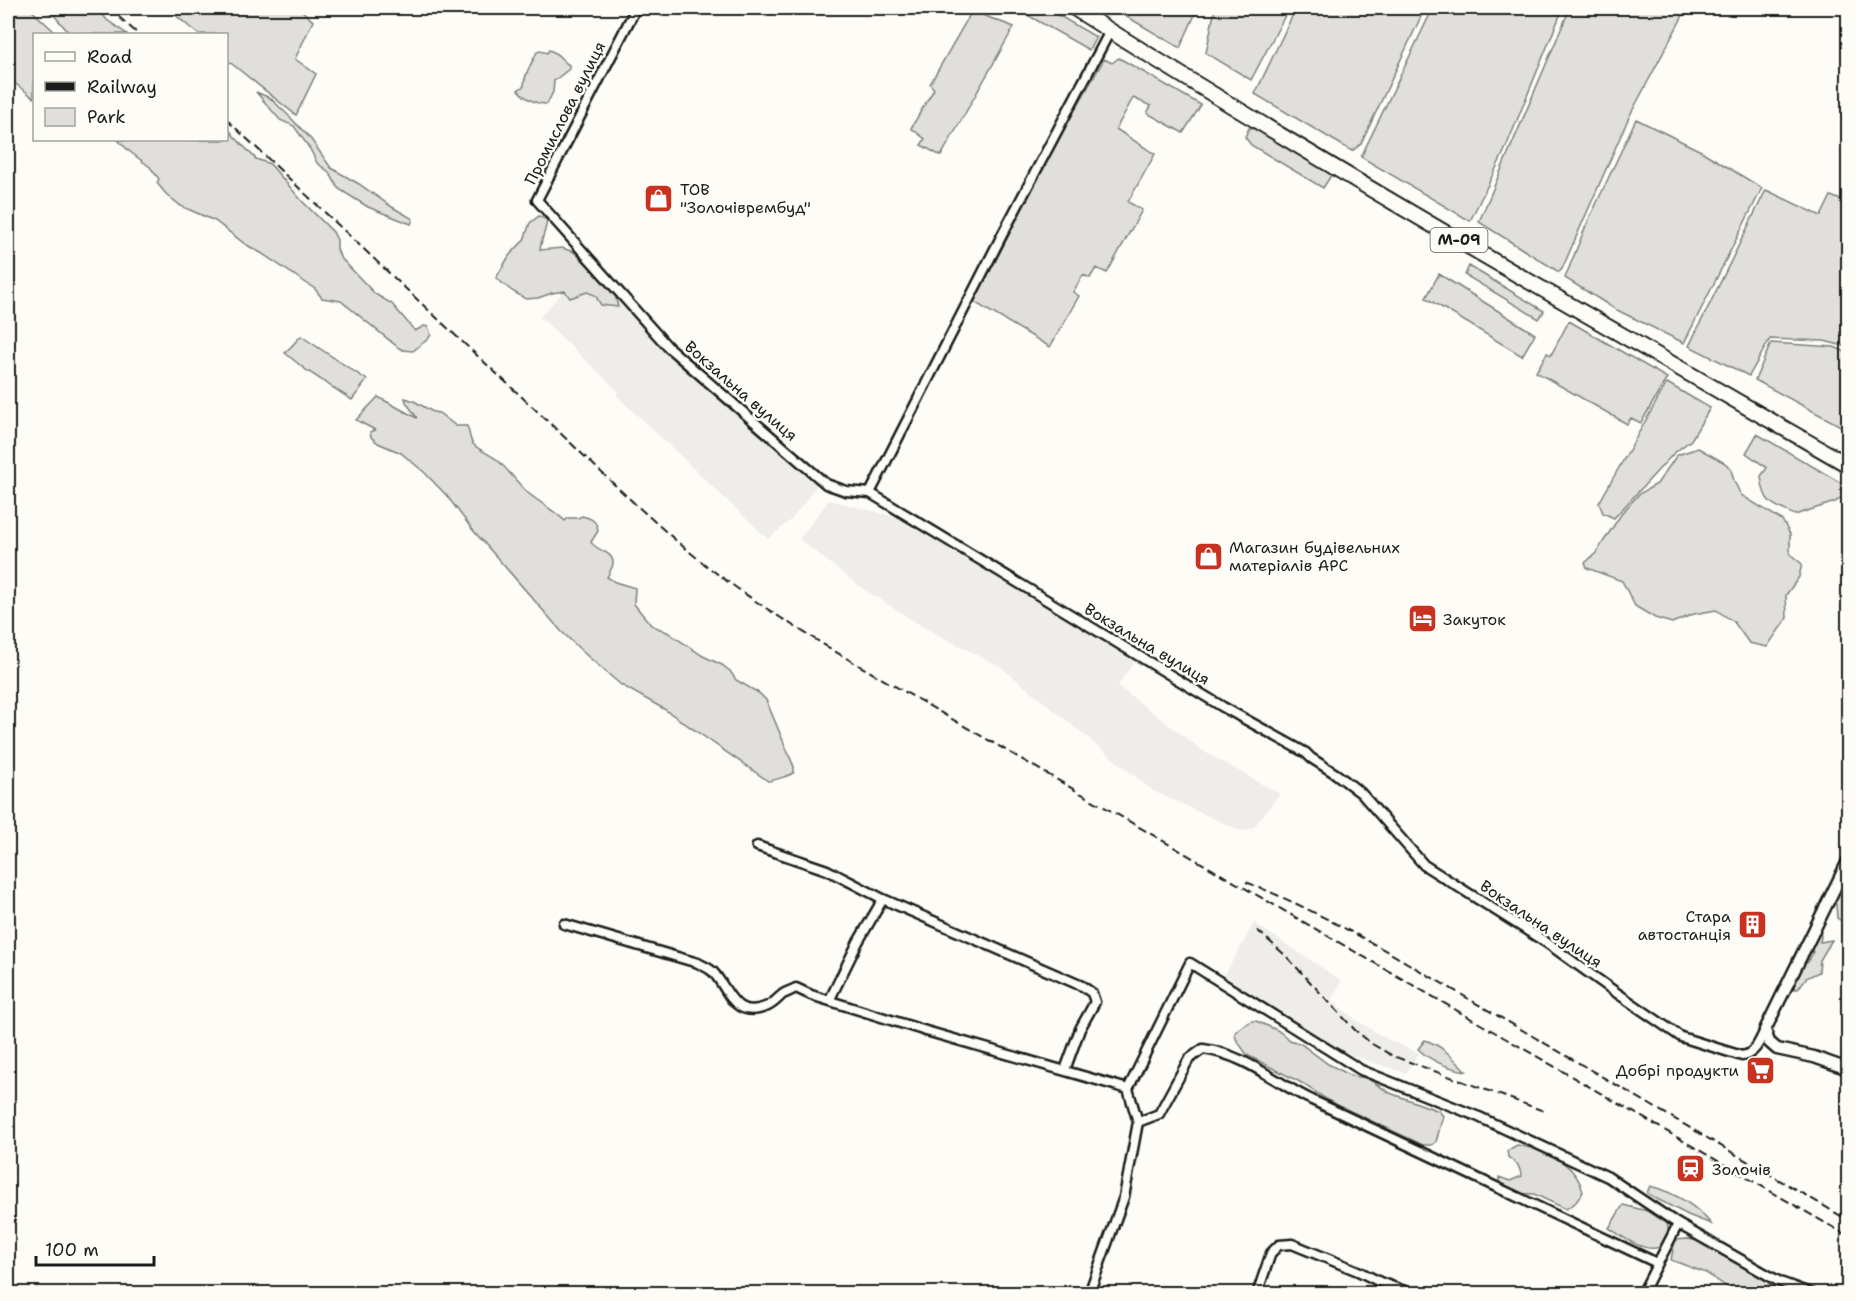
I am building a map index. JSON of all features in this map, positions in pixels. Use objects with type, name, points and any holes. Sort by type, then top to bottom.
[{"type":"highway","name":"М-09","points":[[1074,8],[1511,271],[1848,465]]},
{"type":"street","name":"Промислова вулиця","points":[[537,200],[636,8]]},
{"type":"street","points":[[870,493],[1110,31]]},
{"type":"street","name":"Вокзальна вулиця","points":[[537,200],[669,347],[826,484],[846,491],[870,493],[1223,707],[1306,753],[1311,759],[1361,793],[1424,865],[1538,937],[1681,1036],[1742,1056],[1754,1051],[1765,1030]]},
{"type":"street","points":[[757,846],[827,870],[883,899],[1082,986],[1092,993],[1095,1002],[1080,1029],[1065,1070]]},
{"type":"street","points":[[1848,861],[1765,1030],[1769,1042],[1778,1049],[1814,1057],[1848,1069]]},
{"type":"street","points":[[830,999],[858,942],[883,899]]},
{"type":"street","points":[[564,924],[698,963],[712,971],[729,997],[742,1008],[754,1010],[771,1005],[796,988],[811,995],[830,999],[926,1031],[1128,1089]]},
{"type":"street","points":[[1088,1293],[1124,1197],[1138,1122],[1128,1089],[1190,963],[1361,1070],[1479,1117],[1587,1166],[1608,1177],[1678,1224],[1780,1281],[1813,1293]]},
{"type":"street","points":[[1138,1122],[1159,1114],[1189,1059],[1203,1049],[1232,1055],[1304,1097],[1657,1263]]},
{"type":"street","points":[[1642,1293],[1678,1224]]},
{"type":"street","points":[[1257,1293],[1271,1253],[1279,1245],[1292,1244],[1358,1270],[1382,1283],[1413,1293]]},
{"type":"shaded area","points":[[584,269],[817,485],[791,520],[768,539],[616,395],[619,392],[540,317]]},
{"type":"shaded area","points":[[829,500],[903,519],[1067,617],[1134,661],[1118,686],[1203,751],[1280,794],[1253,828],[1241,831],[1153,791],[1001,667],[925,628],[863,589],[799,539]]},
{"type":"shaded area","points":[[1254,923],[1342,981],[1331,1000],[1356,1020],[1390,1041],[1419,1053],[1406,1073],[1356,1057],[1329,1045],[1290,1021],[1291,1017],[1253,996],[1224,976]]},
{"type":"green space","points":[[8,8],[29,8],[56,33],[33,33],[33,97],[8,78]]},
{"type":"green space","points":[[41,8],[97,8],[107,20],[126,33],[69,33],[54,15]]},
{"type":"green space","points":[[167,8],[299,8],[313,21],[295,59],[316,74],[296,115],[228,61],[228,33],[197,33]]},
{"type":"green space","points":[[1015,8],[1046,8],[1096,37],[1089,50]]},
{"type":"green space","points":[[1112,8],[1198,8],[1180,48]]},
{"type":"green space","points":[[1215,8],[1289,8],[1251,80],[1206,53]]},
{"type":"green space","points":[[1296,8],[1425,8],[1361,144],[1352,151],[1255,94]]},
{"type":"green space","points":[[1433,8],[1563,8],[1504,152],[1470,221],[1361,157]]},
{"type":"green space","points":[[1570,8],[1687,8],[1629,117],[1559,272],[1479,222]]},
{"type":"green space","points":[[972,11],[1014,27],[941,156],[921,145],[925,139],[911,128],[934,89],[930,84]]},
{"type":"green space","points":[[549,50],[569,65],[569,69],[554,81],[553,92],[547,104],[543,104],[531,100],[518,90],[524,86],[527,73],[537,52],[547,53]]},
{"type":"green space","points":[[1119,58],[1201,105],[1183,133],[1147,113],[1151,106],[1133,98],[1116,129],[1155,154],[1128,202],[1142,210],[1107,273],[1096,268],[1090,278],[1083,275],[1073,292],[1079,296],[1050,347],[974,302],[1056,144],[1104,59],[1112,63]]},
{"type":"green space","points":[[256,92],[270,98],[287,114],[310,138],[331,168],[413,219],[411,224],[368,207],[339,189],[329,172],[317,163],[294,126],[280,120]]},
{"type":"green space","points":[[1636,119],[1701,151],[1762,188],[1684,343],[1615,309],[1565,278],[1585,228]]},
{"type":"green space","points":[[228,128],[256,159],[270,164],[333,232],[340,257],[375,294],[392,304],[415,331],[424,326],[428,327],[431,335],[413,351],[399,348],[341,301],[322,298],[315,289],[245,244],[215,221],[181,206],[157,183],[159,179],[150,167],[119,141],[228,141]]},
{"type":"green space","points":[[1249,128],[1258,130],[1332,174],[1323,188],[1251,145],[1245,137]]},
{"type":"green space","points":[[1766,190],[1821,216],[1831,196],[1848,203],[1848,347],[1824,341],[1770,339],[1749,376],[1689,346]]},
{"type":"green space","points":[[539,216],[547,220],[540,250],[562,248],[574,252],[602,278],[615,294],[618,307],[601,305],[595,295],[587,292],[570,298],[565,291],[526,299],[496,278],[509,256],[524,240],[530,223]]},
{"type":"green space","points":[[1469,266],[1544,311],[1539,319],[1465,275]]},
{"type":"green space","points":[[1439,274],[1535,334],[1522,356],[1426,298]]},
{"type":"green space","points":[[1569,321],[1667,378],[1641,423],[1631,418],[1627,424],[1536,372],[1547,353],[1551,355]]},
{"type":"green space","points":[[301,336],[367,380],[352,400],[306,370],[285,353]]},
{"type":"green space","points":[[1771,343],[1834,347],[1848,353],[1848,430],[1755,380]]},
{"type":"green space","points":[[1667,383],[1710,408],[1691,440],[1674,453],[1614,518],[1603,513],[1599,503]]},
{"type":"green space","points":[[378,397],[417,418],[405,398],[439,413],[456,426],[467,426],[473,444],[496,459],[528,493],[565,521],[568,518],[582,516],[593,520],[598,531],[591,542],[607,553],[613,563],[607,577],[635,588],[634,604],[651,625],[722,665],[736,680],[759,693],[766,700],[794,767],[794,772],[768,781],[664,709],[621,685],[584,653],[561,631],[424,472],[401,453],[378,443],[371,437],[370,432],[375,430],[356,420]]},
{"type":"green space","points":[[1757,434],[1848,487],[1848,494],[1835,502],[1795,515],[1774,505],[1767,498],[1762,485],[1761,476],[1767,468],[1746,453]]},
{"type":"green space","points":[[1698,448],[1725,463],[1731,469],[1741,495],[1782,520],[1790,534],[1790,554],[1802,564],[1799,577],[1786,595],[1787,618],[1767,647],[1749,643],[1734,622],[1716,610],[1694,614],[1672,623],[1655,618],[1635,606],[1622,581],[1587,568],[1585,563],[1596,553],[1622,513],[1639,494],[1657,484],[1677,455]]},
{"type":"green space","points":[[1844,891],[1848,894],[1848,920],[1840,920],[1837,918],[1836,905],[1832,898]]},
{"type":"green space","points":[[1820,927],[1820,942],[1832,940],[1820,960],[1819,972],[1806,978],[1798,989],[1795,989],[1792,981],[1802,964],[1807,963],[1813,952],[1809,948]]},
{"type":"green space","points":[[1251,1021],[1277,1030],[1328,1064],[1351,1076],[1367,1078],[1390,1093],[1439,1111],[1443,1116],[1436,1142],[1432,1145],[1423,1145],[1329,1101],[1300,1082],[1247,1055],[1236,1039],[1235,1033]]},
{"type":"green space","points":[[1425,1040],[1442,1049],[1466,1071],[1440,1064],[1423,1054],[1418,1049]]},
{"type":"green space","points":[[1517,1145],[1548,1154],[1566,1165],[1574,1173],[1583,1192],[1576,1202],[1566,1209],[1534,1194],[1510,1193],[1499,1189],[1499,1177],[1510,1181],[1522,1176],[1518,1165],[1508,1157],[1507,1151]]},
{"type":"green space","points":[[1650,1186],[1684,1200],[1711,1224],[1688,1215],[1647,1193]]},
{"type":"green space","points":[[1623,1205],[1647,1211],[1667,1224],[1670,1236],[1666,1242],[1658,1247],[1644,1247],[1609,1228]]},
{"type":"green space","points":[[1687,1239],[1710,1246],[1731,1260],[1765,1277],[1771,1288],[1770,1293],[1736,1293],[1706,1273],[1671,1260],[1675,1240]]},
{"type":"railway","points":[[109,8],[137,33]]},
{"type":"railway","points":[[228,121],[644,512],[686,549],[744,593],[846,658],[1848,1236]]},
{"type":"railway","points":[[1246,882],[1302,906],[1390,953],[1848,1220]]},
{"type":"railway","points":[[1257,930],[1286,956],[1355,1030],[1372,1044],[1393,1056],[1544,1111]]},
{"type":"place","name":"ТОВ \"Золочіврембуд\"","points":[[659,198]]},
{"type":"place","name":"Магазин будівельних матеріалів APC","points":[[1208,556]]},
{"type":"place","name":"Закуток","points":[[1422,619]]},
{"type":"place","name":"Стара автостанція","points":[[1752,925]]},
{"type":"place","name":"Добрі продукти","points":[[1760,1070]]},
{"type":"place","name":"Золочів","points":[[1691,1169]]}]
